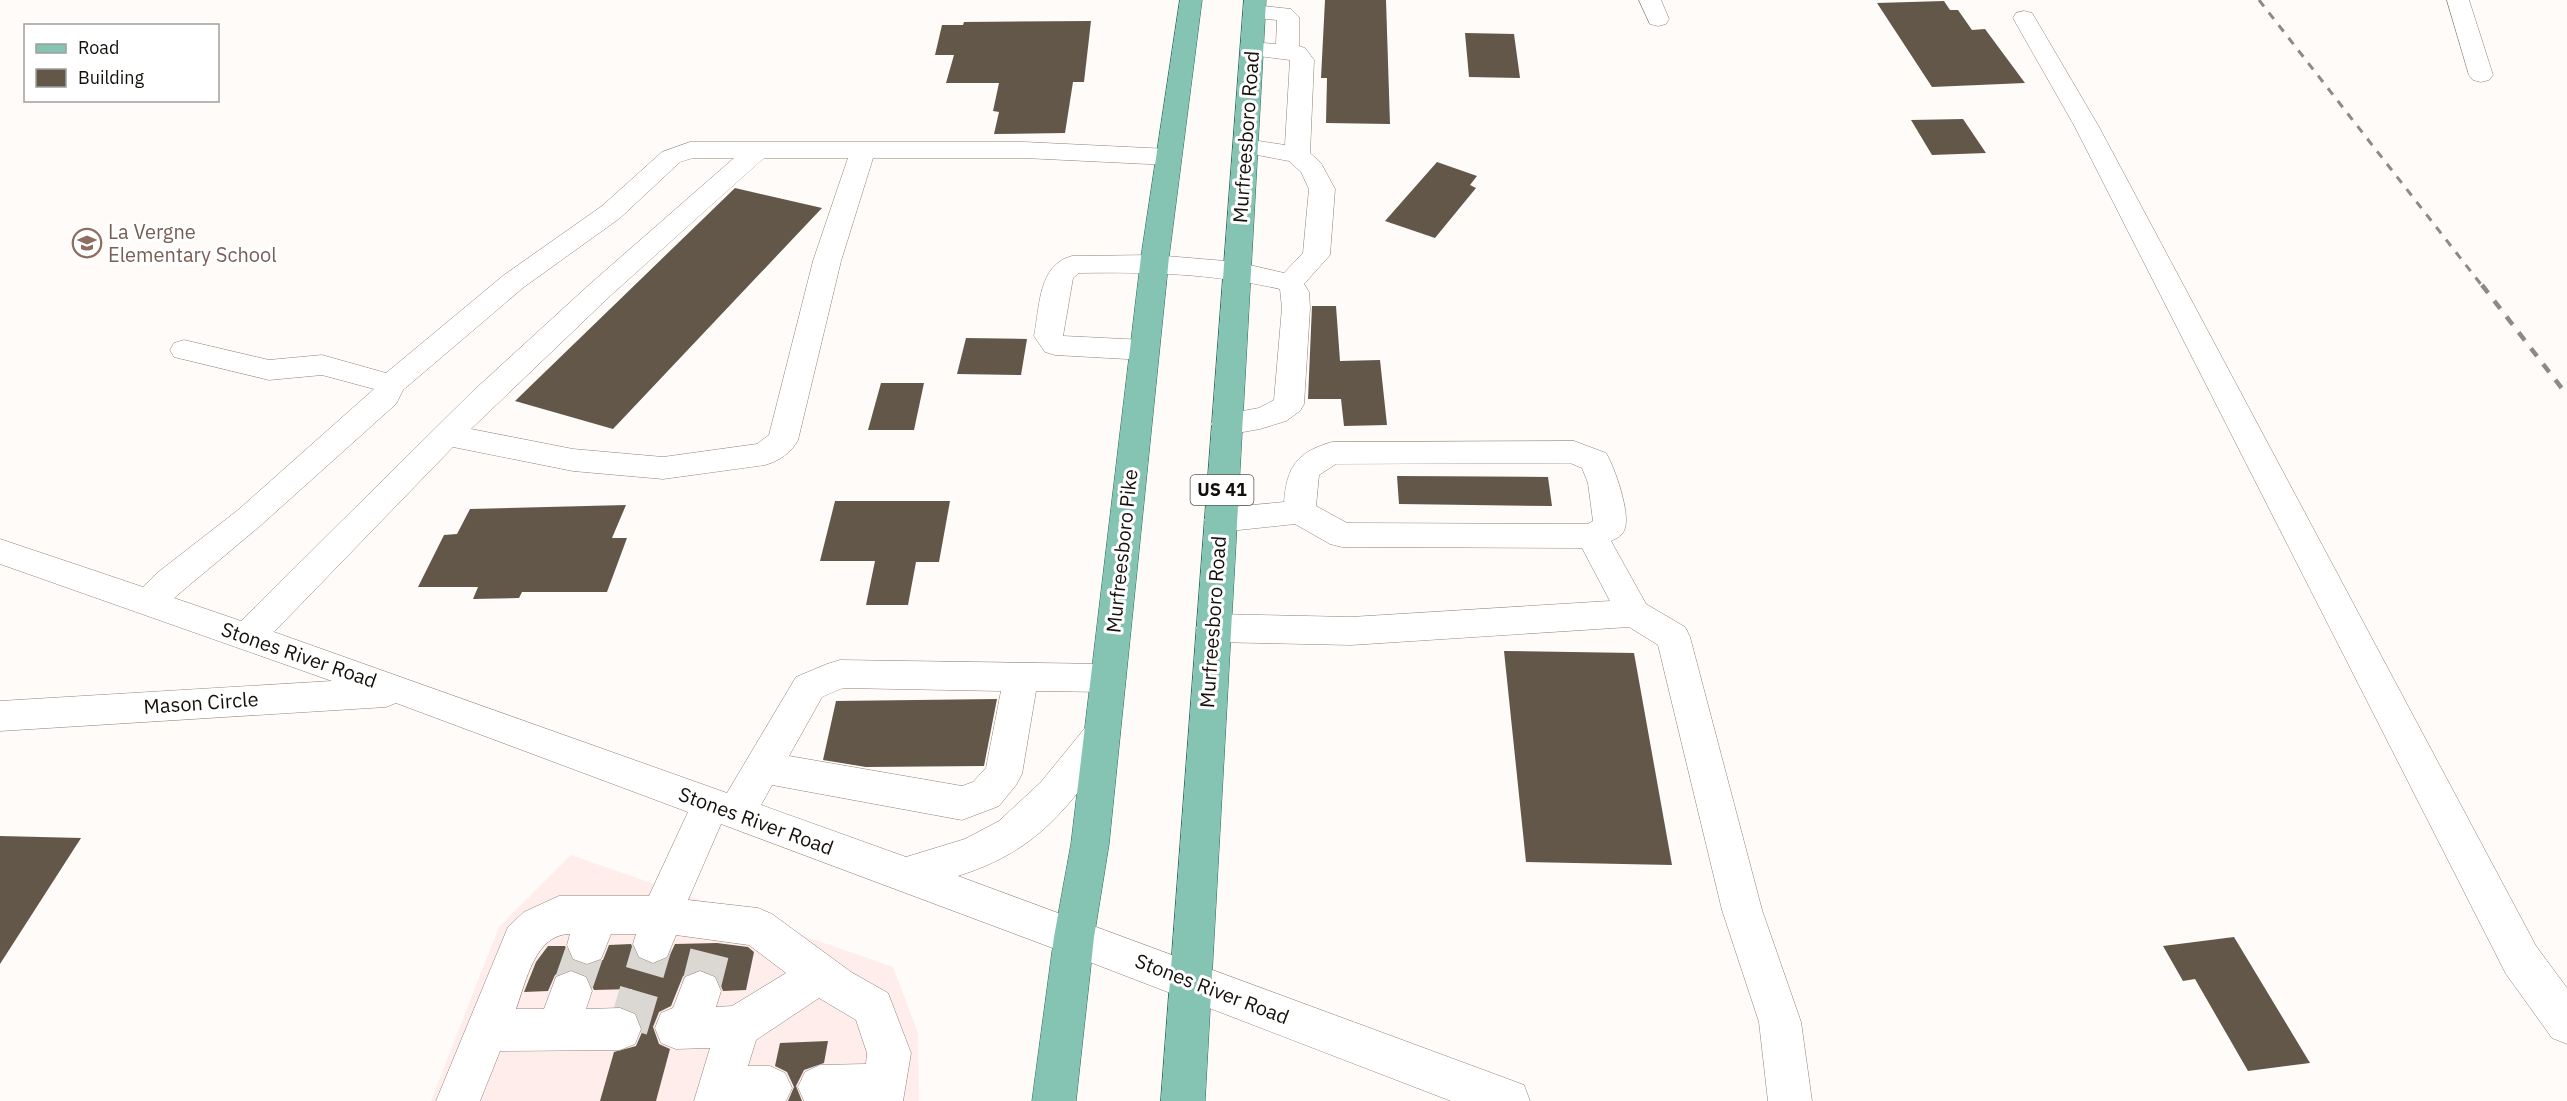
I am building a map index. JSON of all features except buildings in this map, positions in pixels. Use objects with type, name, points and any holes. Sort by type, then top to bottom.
[{"type":"main road","name":"Murfreesboro Pike","points":[[1054,1101],[1074,937],[1090,844],[1154,263],[1191,0]]},
{"type":"main road","name":"Murfreesboro Road","points":[[1183,1101],[1254,6]]},
{"type":"street","points":[[2458,0],[2481,75]]},
{"type":"street","points":[[1254,6],[1288,17],[1287,51]]},
{"type":"street","points":[[2024,18],[2087,127],[2521,960],[2567,1023]]},
{"type":"street","points":[[1251,49],[1297,53],[1302,60],[1297,155]]},
{"type":"street","points":[[1245,146],[1297,155],[1312,168],[1322,189],[1316,255],[1290,283]]},
{"type":"street","points":[[148,603],[169,582],[249,518],[386,398],[391,384],[514,281],[611,212],[671,157],[690,150],[1024,150],[1169,157]]},
{"type":"street","points":[[247,637],[527,355],[758,150]]},
{"type":"street","points":[[446,435],[573,460],[663,468],[765,454],[783,440],[827,261],[863,151]]},
{"type":"street","points":[[1144,350],[1055,345],[1048,336],[1060,274],[1072,265],[1154,263],[1237,271],[1290,283],[1295,292],[1296,308],[1289,404],[1281,412],[1270,417],[1226,424]]},
{"type":"street","points":[[184,350],[269,370],[322,365],[391,384]]},
{"type":"street","points":[[1220,520],[1299,512],[1342,534],[1592,536],[1610,527],[1604,483],[1595,461],[1574,452],[1332,453],[1312,461],[1303,475],[1299,512]]},
{"type":"street","points":[[1592,536],[1634,613],[1673,637],[1742,910],[1780,1022],[1790,1101]]},
{"type":"street","name":"Stones River Road","points":[[0,551],[403,691],[1074,937],[1508,1101]]},
{"type":"street","points":[[1213,628],[1352,631],[1634,613]]},
{"type":"street","points":[[658,929],[681,867],[724,809],[763,767],[809,687],[840,674],[1108,678]]},
{"type":"street","points":[[763,767],[963,803],[986,794],[1003,774],[1021,677]]},
{"type":"street","name":"Mason Circle","points":[[0,716],[403,691]]},
{"type":"street","points":[[906,875],[996,844],[1021,827],[1059,788],[1102,734]]},
{"type":"street","points":[[458,1101],[522,940],[538,925],[559,915],[592,930],[658,929],[715,932],[758,927],[836,986],[873,1007],[889,1053],[883,1093],[820,1088]]},
{"type":"street","points":[[770,1088],[718,1095],[738,1027],[820,974]]},
{"type":"street","points":[[558,1030],[571,991]]},
{"type":"street","points":[[688,1016],[738,1027]]},
{"type":"street","points":[[486,1030],[621,1029]]},
{"type":"shaded area","points":[[571,855],[893,967],[918,1033],[919,1101],[431,1101],[499,927]]},
{"type":"tunnel","points":[[700,991],[712,943]]},
{"type":"tunnel","points":[[628,1029],[653,944]]},
{"type":"tunnel","points":[[571,991],[587,945]]},
{"type":"railway","points":[[2259,0],[2483,287]]},
{"type":"railway","points":[[2482,285],[2567,395]]},
{"type":"place","name":"La Vergne Elementary School","points":[[87,243]]}]
